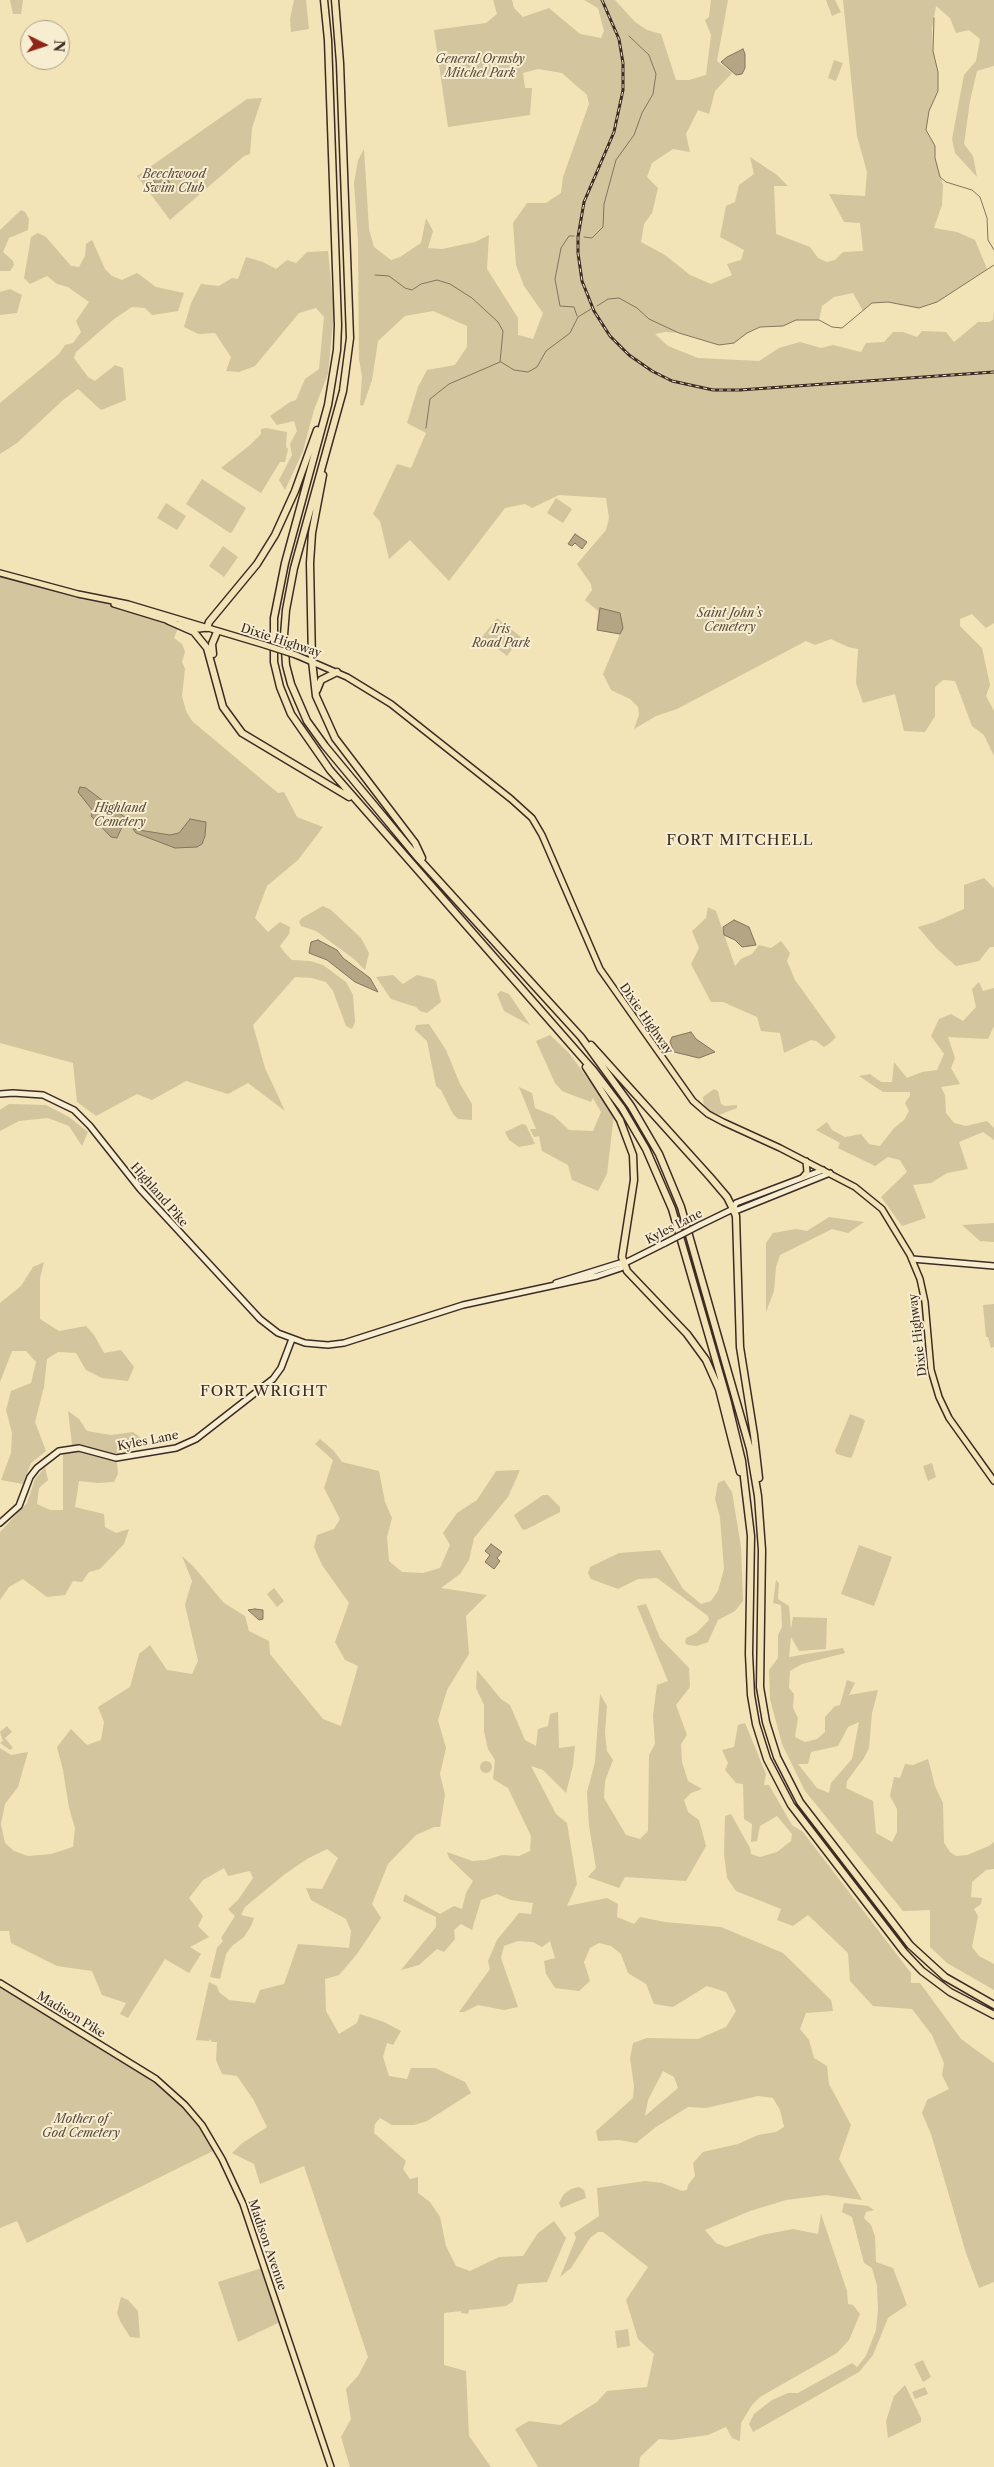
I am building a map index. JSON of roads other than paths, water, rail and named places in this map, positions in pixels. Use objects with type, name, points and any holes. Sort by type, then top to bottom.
[{"type":"highway","points":[[320,0],[330,92]]},
{"type":"highway","points":[[324,0],[330,92],[338,325],[333,381],[285,563],[274,618],[273,646],[280,687],[291,714],[330,770],[548,1016],[608,1088],[631,1123],[656,1169],[668,1198],[737,1436],[746,1487],[750,1525],[751,1695],[761,1742],[775,1777],[806,1826],[904,1952],[922,1971],[945,1990],[994,2015]]},
{"type":"highway","points":[[335,0],[350,319],[346,372],[290,588],[284,635],[286,665],[294,694],[307,721],[324,746],[351,775],[382,814],[415,843],[426,866],[579,1035],[639,1097],[726,1197],[733,1209],[736,1216],[740,1348],[758,1466],[762,1566],[760,1687],[771,1740],[784,1773],[812,1818],[916,1951],[952,1982],[994,2005]]},
{"type":"highway","points":[[207,628],[209,622],[258,564],[275,535],[295,491],[333,381]]},
{"type":"highway","points":[[328,446],[311,546],[312,661],[316,696],[335,738],[389,810],[401,832]]},
{"type":"highway","points":[[169,621],[194,632],[202,640],[207,648],[218,692],[226,714],[242,733],[356,801]]},
{"type":"highway","points":[[214,673],[212,648],[217,632]]},
{"type":"highway","points":[[316,696],[321,680],[337,672]]},
{"type":"highway","points":[[579,1035],[643,1126],[664,1164],[677,1195],[740,1408],[750,1449],[758,1496]]},
{"type":"highway","points":[[575,1048],[620,1120],[632,1147],[634,1180],[622,1257],[627,1271],[687,1334],[706,1360],[715,1380],[729,1423],[750,1525]]},
{"type":"main road","name":"Dixie Highway","points":[[0,573],[112,602],[128,604],[200,624],[217,632],[296,655],[337,672],[391,704],[511,799],[532,818],[542,835],[600,969],[693,1101],[708,1114],[723,1122],[806,1161],[861,1190],[882,1209],[912,1259],[923,1290],[931,1370],[937,1393],[949,1418],[994,1481]]},
{"type":"main road","name":"Dixie Highway","points":[[112,602],[120,607],[169,621],[199,629],[207,628]]},
{"type":"main road","name":"Highland Pike","points":[[0,1094],[13,1093],[43,1096],[74,1110],[90,1126],[140,1189],[246,1304],[271,1328],[292,1339]]},
{"type":"main road","points":[[803,1178],[807,1172],[806,1161]]},
{"type":"main road","name":"Kyles Lane","points":[[733,1209],[736,1203],[823,1170]]},
{"type":"main road","name":"Kyles Lane","points":[[0,1523],[19,1506],[30,1477],[37,1468],[59,1451],[79,1448],[116,1458],[176,1448],[196,1439],[273,1379],[281,1368],[292,1339],[320,1345],[344,1342],[463,1305],[553,1284],[625,1263],[733,1209],[738,1210],[830,1174]]},
{"type":"main road","points":[[912,1259],[994,1266]]},
{"type":"main road","name":"Madison Pike","points":[[0,1984],[132,2063]]},
{"type":"main road","name":"Madison Avenue","points":[[132,2063],[166,2086],[186,2104],[202,2125],[222,2158],[243,2204],[331,2467]]},
{"type":"waterway","points":[[934,18],[933,51],[938,72],[938,91],[929,111],[926,130],[935,146],[935,158],[940,177],[946,182],[972,190],[980,197],[987,218],[988,240],[994,250]]},
{"type":"waterway","points":[[584,237],[592,238],[603,227],[604,204],[616,160],[634,135],[642,113],[653,94],[656,74],[649,55],[629,36]]},
{"type":"waterway","points":[[574,236],[569,236],[561,248],[555,279],[560,306],[574,307],[577,316]]},
{"type":"waterway","points":[[597,306],[608,299],[619,298],[637,308],[649,319],[679,333],[719,345],[734,343],[747,333],[760,327],[783,326],[796,320],[819,320],[832,327],[842,328],[872,303],[888,302],[919,308],[937,302],[994,265]]},
{"type":"waterway","points":[[375,275],[389,276],[405,288],[412,290],[421,284],[437,280],[450,284],[472,298],[498,322],[503,331],[500,362]]},
{"type":"waterway","points":[[501,362],[514,370],[528,372],[537,367],[546,351],[570,333],[578,317],[591,309]]},
{"type":"waterway","points":[[426,428],[430,399],[449,384],[500,362]]},
{"type":"railway","points":[[602,0],[619,39],[623,63],[623,90],[614,132],[584,202],[578,237],[578,253],[582,281],[594,311],[610,336],[629,355],[652,371],[672,381],[713,390],[740,390],[994,372]]},
{"type":"district","name":"FORT MITCHELL","points":[[740,841]]},
{"type":"district","name":"FORT WRIGHT","points":[[264,1392]]},
{"type":"park label","name":"General Ormsby Mitchel Park","points":[[480,67]]},
{"type":"park label","name":"Beechwood Swim Club","points":[[174,182]]},
{"type":"park label","name":"Saint John’s Cemetery","points":[[730,621]]},
{"type":"park label","name":"Iris Road Park","points":[[501,637]]},
{"type":"park label","name":"Highland Cemetery","points":[[120,816]]},
{"type":"park label","name":"Mother of God Cemetery","points":[[81,2127]]}]
